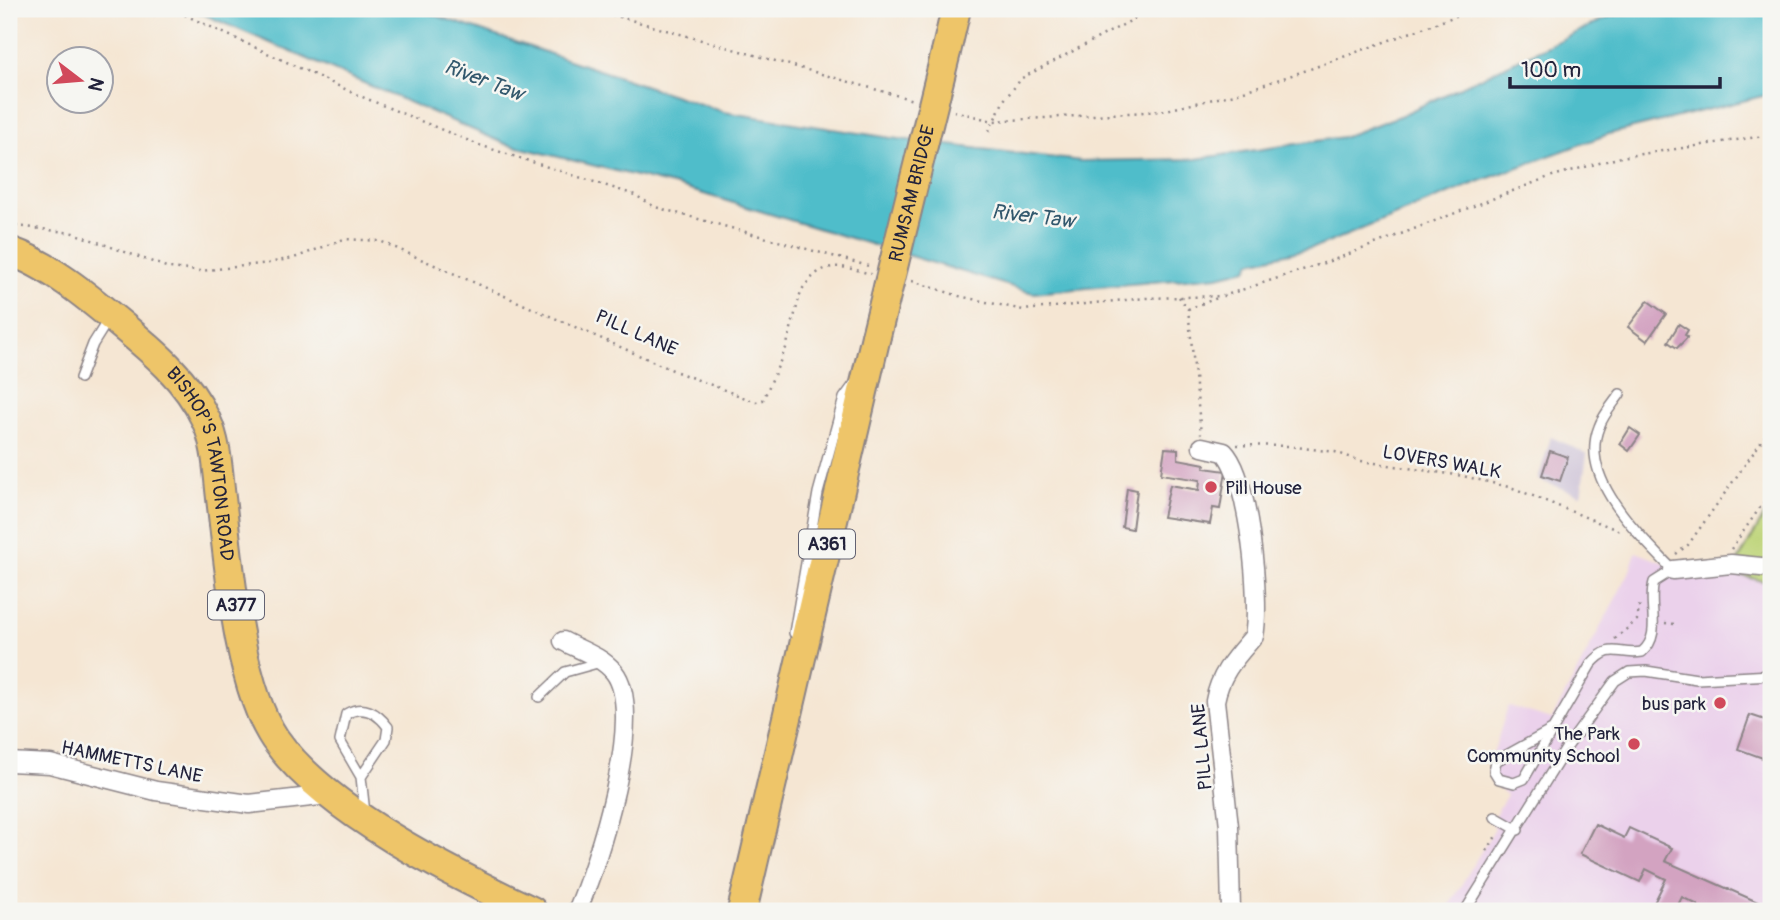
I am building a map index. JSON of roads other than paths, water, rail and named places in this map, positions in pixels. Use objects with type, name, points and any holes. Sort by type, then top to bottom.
[{"type":"highway","name":"RUMSAM BRIDGE","points":[[741,911],[956,9]]},
{"type":"highway","name":"BISHOP'S TAWTON ROAD","points":[[9,251],[66,283],[110,315],[175,373],[194,396],[208,423],[253,694],[274,737],[294,762],[327,790],[416,853],[532,911]]},
{"type":"street","name":"PILL LANE","points":[[1202,447],[1224,452],[1238,473],[1246,507],[1256,625],[1254,636],[1222,678],[1215,701],[1229,826],[1231,911]]},
{"type":"street","points":[[1674,569],[1731,564],[1771,568]]},
{"type":"street","points":[[563,642],[602,662],[615,673],[624,692],[627,712],[612,804],[577,911]]},
{"type":"street","name":"HAMMETTS LANE","points":[[9,762],[50,764],[156,791],[249,804],[320,796],[327,790]]},
{"type":"lane","points":[[80,378],[93,344],[110,315]]},
{"type":"lane","points":[[1552,730],[1496,761],[1494,771],[1499,779],[1514,783],[1524,779],[1591,664],[1600,654],[1614,649],[1642,652],[1651,645],[1654,632],[1650,595],[1654,582],[1674,569],[1647,542],[1598,477],[1594,447],[1596,436],[1599,425],[1620,394]]},
{"type":"lane","points":[[539,697],[565,672],[602,662]]},
{"type":"lane","points":[[1465,911],[1482,880],[1518,830],[1567,747],[1604,692],[1629,672],[1646,671],[1697,679],[1771,675]]},
{"type":"lane","points":[[361,777],[386,740],[388,727],[371,711],[357,709],[346,714],[340,741],[361,777],[365,818]]},
{"type":"lane","points":[[1495,817],[1518,830]]},
{"type":"water","name":"River Taw","points":[[191,9],[416,9],[724,112],[891,138],[1081,161],[1196,159],[1343,137],[1402,115],[1611,16],[1657,9],[1771,9],[1771,94],[1609,134],[1475,183],[1320,246],[1251,262],[1247,269],[1218,276],[1033,293],[677,186],[506,144]]},
{"type":"place","name":"Pill House","points":[[1211,487]]},
{"type":"place","name":"bus park","points":[[1720,703]]},
{"type":"place","name":"The Park Community School","points":[[1634,744]]}]
